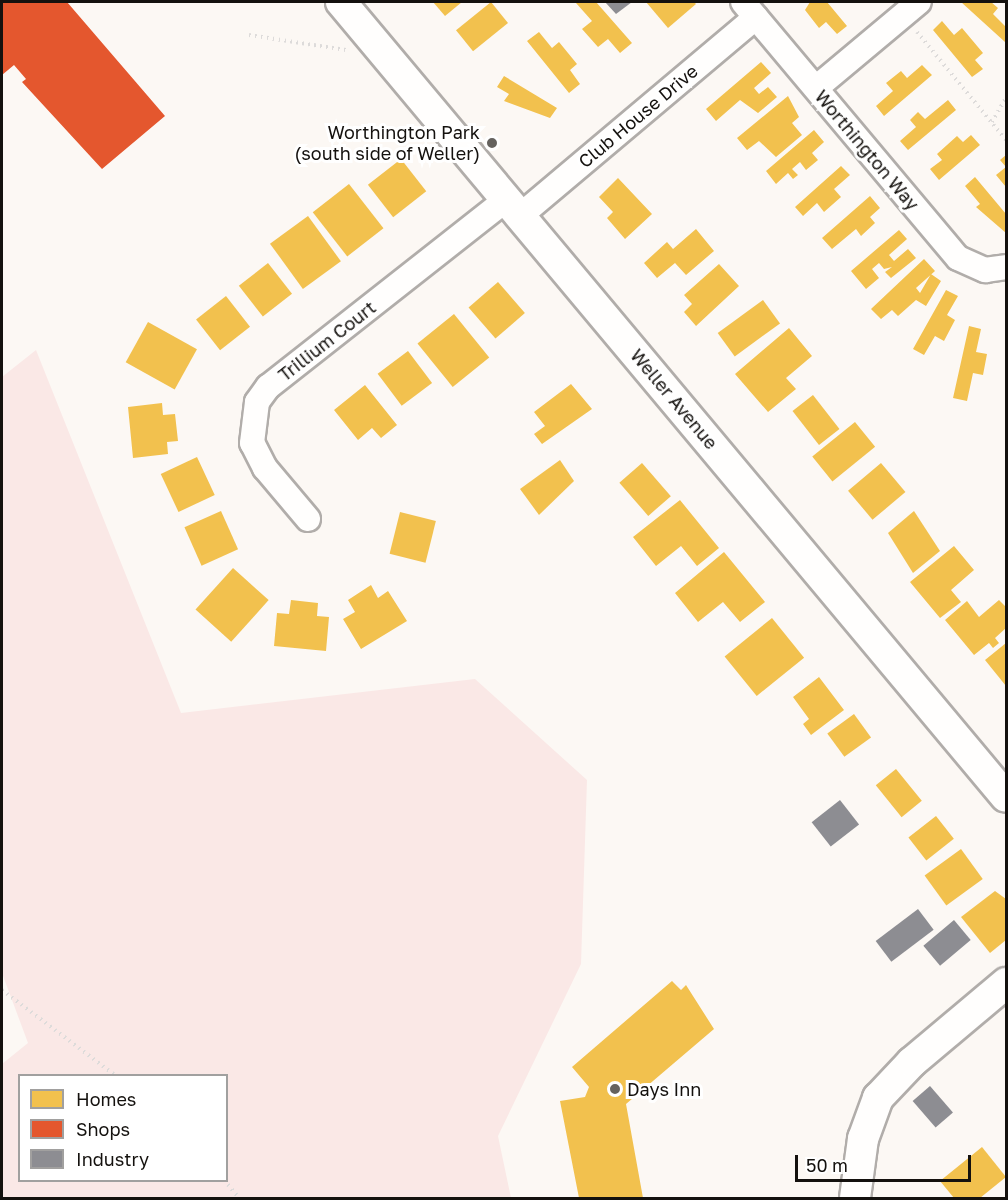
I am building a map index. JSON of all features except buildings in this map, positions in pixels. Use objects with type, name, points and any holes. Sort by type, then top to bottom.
[{"type":"street","name":"Weller Avenue","points":[[341,2],[1006,797]]},
{"type":"street","points":[[816,88],[911,8]]},
{"type":"street","name":"Club House Drive","points":[[514,207],[749,9]]},
{"type":"street","name":"Worthington Way","points":[[749,9],[958,258],[986,270],[1006,267]]},
{"type":"street","name":"Trillium Court","points":[[308,519],[265,468],[252,443],[257,402],[268,387],[514,207]]},
{"type":"street","points":[[855,1198],[863,1139],[878,1098],[912,1062],[1006,983]]},
{"type":"path","points":[[911,8],[1006,140]]},
{"type":"path","points":[[249,35],[347,50]]},
{"type":"path","points":[[992,122],[1006,98]]},
{"type":"path","points":[[2,990],[113,1074]]},
{"type":"path","points":[[226,1182],[239,1198]]},
{"type":"shaded area","points":[[36,350],[181,713],[475,679],[587,780],[581,964],[498,1136],[511,1198],[2,1198],[2,1064],[28,1043],[2,973],[2,377]]},
{"type":"place","name":"Worthington Park (south side of Weller)","points":[[492,143]]},
{"type":"place","name":"Days Inn","points":[[615,1089]]}]
